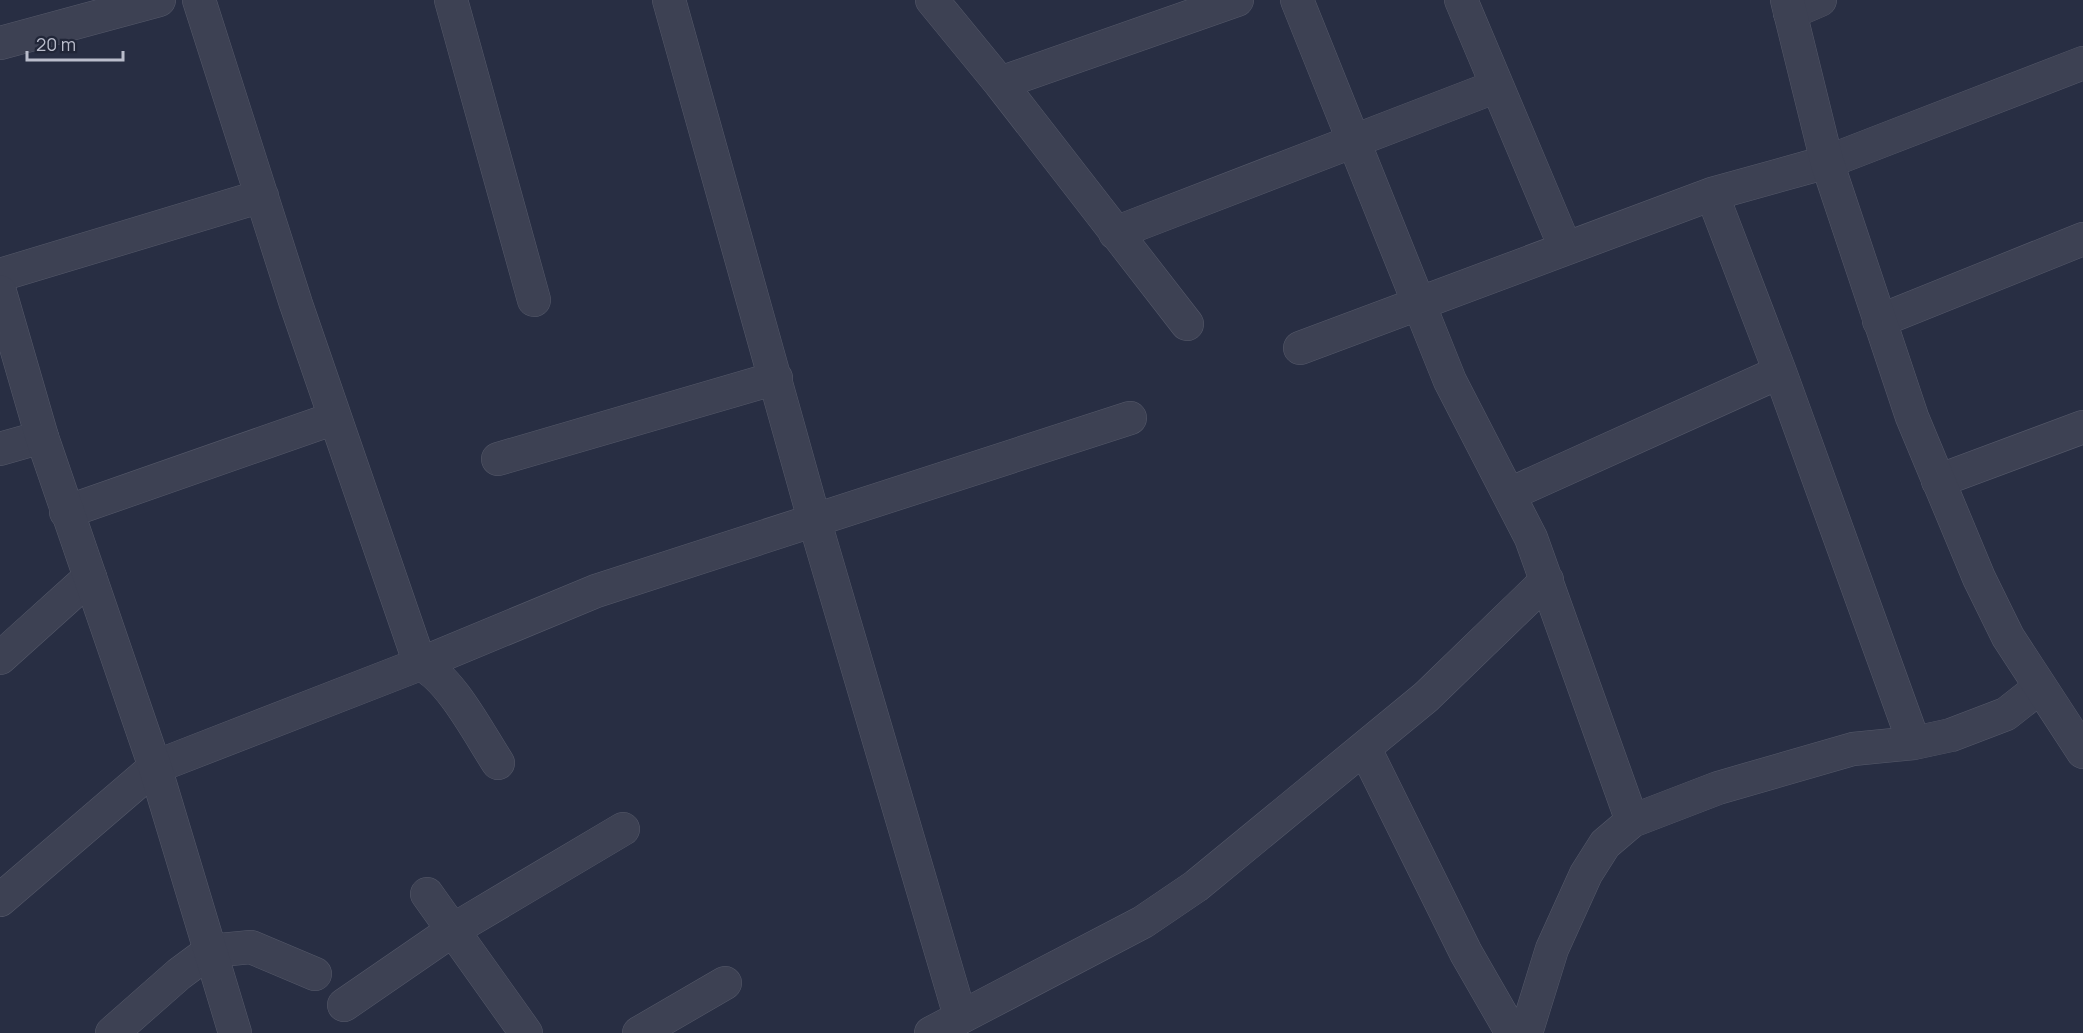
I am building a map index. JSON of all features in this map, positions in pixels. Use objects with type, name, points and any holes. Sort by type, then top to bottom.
[{"type":"street","points":[[0,43],[159,0]]},
{"type":"street","points":[[198,0],[335,418],[420,664],[432,669],[445,684],[498,763]]},
{"type":"street","points":[[451,0],[534,300]]},
{"type":"street","points":[[669,0],[814,519],[960,1016]]},
{"type":"street","points":[[932,0],[1000,83],[1186,324]]},
{"type":"street","points":[[1000,83],[1237,0]]},
{"type":"street","points":[[1297,0],[1460,401],[1510,494],[1547,580],[1632,821]]},
{"type":"street","points":[[1461,0],[1565,247]]},
{"type":"street","points":[[1820,0],[1788,6],[1827,162],[1912,417],[1979,578],[2008,637],[2083,752]]},
{"type":"street","points":[[1300,348],[1565,247],[1712,194],[1827,162],[2083,63]]},
{"type":"street","points":[[1115,233],[1497,86]]},
{"type":"street","points":[[1712,194],[1780,372],[1914,743]]},
{"type":"street","points":[[0,275],[262,196]]},
{"type":"street","points":[[1880,321],[2083,239]]},
{"type":"street","points":[[0,292],[42,437],[155,766],[236,1033]]},
{"type":"street","points":[[1510,494],[1780,372]]},
{"type":"street","points":[[498,459],[776,378]]},
{"type":"street","points":[[66,512],[335,418]]},
{"type":"street","points":[[0,900],[155,766],[420,664],[596,591],[1130,418]]},
{"type":"street","points":[[1938,481],[2083,428]]},
{"type":"street","points":[[0,449],[42,437]]},
{"type":"street","points":[[0,658],[90,577]]},
{"type":"street","points":[[931,1033],[1143,922],[1196,886],[1365,750],[1426,697],[1547,580]]},
{"type":"street","points":[[1526,1033],[1552,949],[1586,874],[1605,844],[1632,821],[1718,788],[1853,749],[1914,743],[1951,735],[1989,723],[2044,695]]},
{"type":"street","points":[[1365,750],[1475,970],[1512,1033]]},
{"type":"street","points":[[344,1005],[453,930],[624,829]]},
{"type":"street","points":[[427,894],[526,1033]]},
{"type":"street","points":[[112,1033],[179,974],[210,951],[251,947],[315,974]]},
{"type":"street","points":[[639,1033],[725,982]]}]
